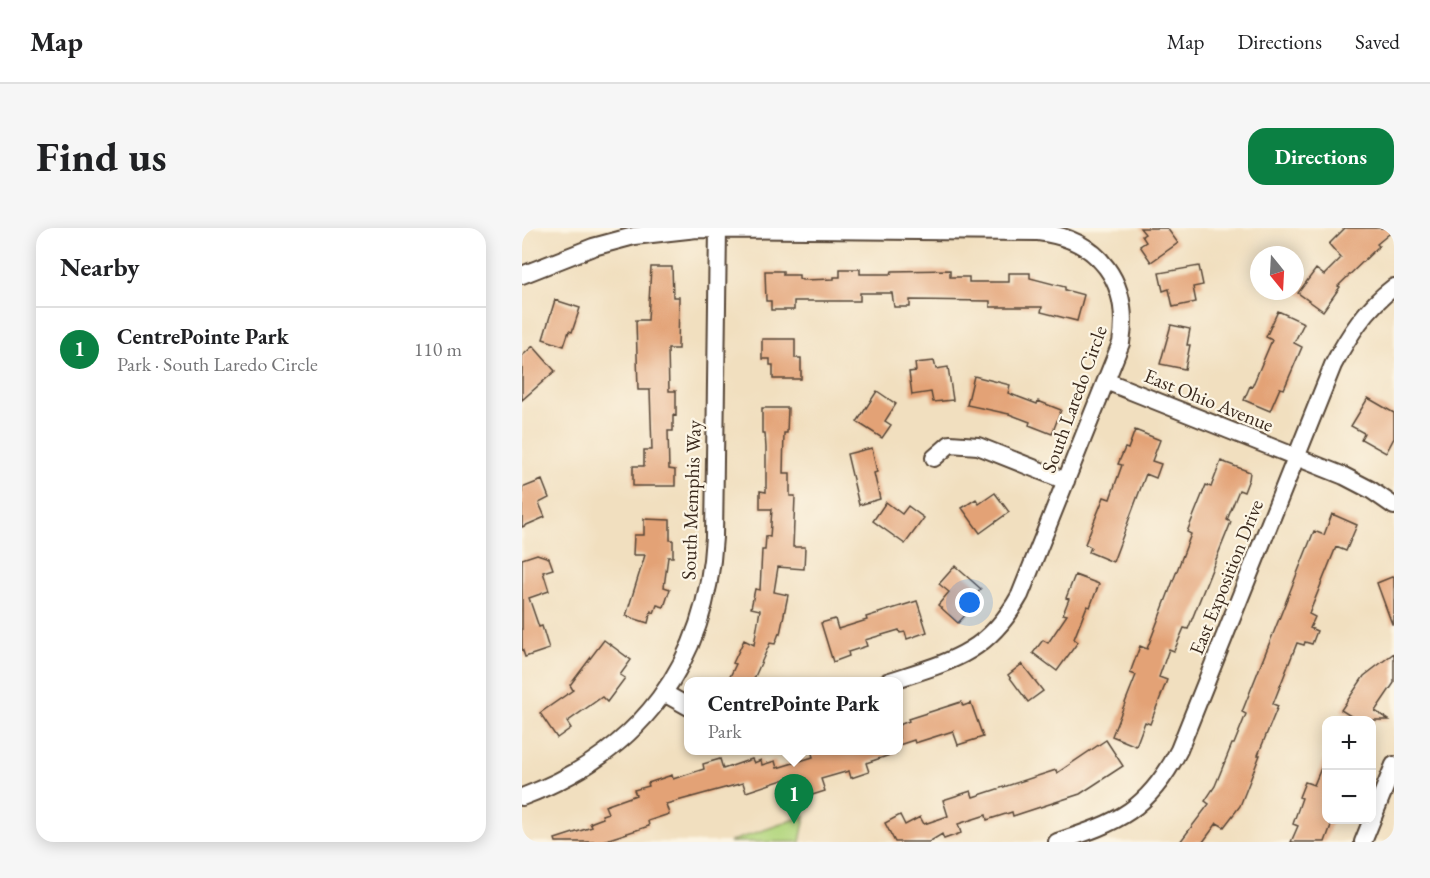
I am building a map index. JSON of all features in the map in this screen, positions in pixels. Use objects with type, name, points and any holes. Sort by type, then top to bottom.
[{"type":"street","name":"South Laredo Circle","points":[[522,275],[593,247],[634,236],[718,228],[1052,234],[1070,239],[1089,250],[1102,262],[1113,277],[1120,293],[1124,311],[1121,343],[1020,595],[1011,613],[998,629],[978,646],[955,659],[899,677]]},
{"type":"street","name":"South Memphis Way","points":[[523,794],[564,779],[612,748],[634,729],[664,693],[680,668],[699,624],[709,588],[713,559],[718,228]]},
{"type":"street","name":"East Exposition Drive","points":[[1057,842],[1121,818],[1154,791],[1167,774],[1179,750],[1334,365],[1346,342],[1377,300],[1394,287]]},
{"type":"street","name":"East Ohio Avenue","points":[[1106,381],[1344,476],[1371,490],[1394,506]]},
{"type":"street","points":[[934,458],[950,444],[978,446],[1066,481]]},
{"type":"street","points":[[664,693],[684,704]]},
{"type":"street","points":[[1363,842],[1394,765]]},
{"type":"green space","points":[[805,816],[800,842],[729,842]]},
{"type":"building","points":[[1140,228],[1167,228],[1178,243],[1151,262],[1140,246],[1146,242],[1142,236],[1145,234]]},
{"type":"building","points":[[1345,228],[1394,228],[1338,286],[1340,287],[1323,311],[1304,297],[1304,285],[1316,269],[1324,275],[1341,258],[1329,244]]},
{"type":"building","points":[[1199,266],[1203,285],[1193,287],[1196,302],[1173,307],[1169,289],[1163,291],[1159,273]]},
{"type":"building","points":[[651,267],[672,267],[673,297],[679,297],[678,349],[668,349],[669,391],[676,391],[676,416],[673,415],[673,431],[668,431],[669,469],[675,470],[675,486],[633,486],[633,466],[644,466],[644,450],[652,450],[650,390],[638,390],[636,320],[648,320]]},
{"type":"building","points":[[840,269],[860,269],[860,274],[950,270],[950,277],[969,277],[969,282],[1009,282],[1009,273],[1030,273],[1030,278],[1065,287],[1065,290],[1084,295],[1077,321],[1041,312],[1042,307],[990,307],[990,301],[910,300],[910,307],[894,307],[892,293],[860,293],[860,301],[794,301],[794,310],[771,310],[771,301],[766,301],[765,271],[783,271],[783,275],[799,275],[802,280],[834,279],[834,277],[840,277]]},
{"type":"building","points":[[555,300],[580,308],[572,332],[569,331],[564,346],[543,339]]},
{"type":"building","points":[[1278,311],[1304,323],[1294,343],[1302,347],[1284,389],[1280,388],[1270,411],[1244,400],[1272,340],[1266,337]]},
{"type":"building","points":[[1171,325],[1190,329],[1187,345],[1190,345],[1185,369],[1160,364]]},
{"type":"building","points":[[762,339],[795,339],[795,358],[801,358],[801,379],[773,379],[773,365],[770,365],[770,359],[762,359]]},
{"type":"building","points":[[533,346],[555,371],[522,400],[522,356]]},
{"type":"building","points":[[934,361],[936,369],[948,367],[953,400],[933,402],[931,392],[912,395],[909,372],[916,371],[915,363]]},
{"type":"building","points":[[974,376],[1010,385],[1008,393],[1061,410],[1052,434],[1009,414],[967,405]]},
{"type":"building","points":[[877,391],[896,404],[885,421],[891,425],[882,438],[857,422]]},
{"type":"building","points":[[1368,398],[1394,413],[1394,438],[1386,453],[1361,439],[1364,433],[1351,426]]},
{"type":"building","points":[[762,408],[788,408],[787,433],[784,433],[783,473],[790,473],[790,496],[795,496],[793,547],[805,547],[804,569],[778,567],[774,592],[788,595],[780,634],[775,644],[770,643],[755,677],[730,677],[736,664],[733,663],[744,640],[754,645],[760,610],[751,608],[755,589],[760,590],[762,550],[765,550],[766,536],[770,537],[772,509],[760,509],[760,491],[766,492],[765,433],[762,433]]},
{"type":"building","points":[[1135,430],[1160,440],[1152,461],[1161,464],[1156,478],[1146,474],[1113,562],[1089,552],[1091,547],[1085,544],[1104,497],[1110,499],[1122,465],[1118,464],[1125,448],[1128,449]]},
{"type":"building","points":[[872,448],[877,472],[874,473],[880,499],[859,505],[847,454]]},
{"type":"building","points":[[1221,461],[1250,472],[1249,479],[1244,492],[1239,490],[1227,520],[1231,522],[1188,629],[1184,628],[1174,651],[1169,649],[1159,677],[1167,680],[1150,724],[1145,722],[1136,746],[1112,736],[1136,675],[1130,673],[1140,646],[1147,649],[1191,534],[1187,532],[1206,485],[1211,487]]},
{"type":"building","points":[[542,480],[549,498],[539,503],[545,517],[522,527],[522,488]]},
{"type":"building","points":[[995,493],[1009,512],[980,533],[962,508],[976,499],[979,504]]},
{"type":"building","points":[[886,502],[902,514],[908,506],[924,518],[905,544],[873,521]]},
{"type":"building","points":[[1332,514],[1357,525],[1346,551],[1336,547],[1309,614],[1315,617],[1310,628],[1317,631],[1312,644],[1297,643],[1273,704],[1278,706],[1240,806],[1224,827],[1217,823],[1203,842],[1180,842],[1209,804],[1205,801],[1215,786],[1232,744],[1234,744],[1246,714],[1242,712],[1314,531],[1324,535]]},
{"type":"building","points":[[644,519],[670,520],[670,540],[673,540],[673,557],[668,557],[664,587],[670,589],[664,607],[657,605],[654,613],[651,611],[648,623],[626,616],[645,555],[633,555],[634,535],[644,535]]},
{"type":"building","points":[[537,554],[549,558],[553,569],[543,572],[549,591],[529,598],[539,627],[542,626],[549,649],[525,657],[522,648],[522,559]]},
{"type":"building","points":[[955,566],[981,589],[966,606],[970,610],[958,623],[938,605],[949,592],[939,584]]},
{"type":"building","points":[[1075,575],[1099,584],[1090,607],[1087,606],[1074,639],[1078,642],[1057,671],[1033,653],[1043,640],[1048,643],[1067,615],[1063,614],[1069,599],[1066,598]]},
{"type":"building","points":[[1394,576],[1394,624],[1392,624],[1377,583]]},
{"type":"building","points":[[917,601],[927,632],[907,639],[905,632],[900,633],[899,630],[865,640],[867,646],[848,652],[849,656],[833,662],[821,623],[835,619],[838,629],[867,620],[866,617]]},
{"type":"building","points":[[604,640],[631,660],[620,675],[625,678],[607,702],[602,697],[567,722],[571,728],[557,738],[540,713],[573,690],[570,685]]},
{"type":"building","points":[[1394,653],[1394,683],[1375,711],[1389,720],[1376,720],[1376,716],[1351,716],[1341,710],[1364,676]]},
{"type":"building","points":[[1022,664],[1043,691],[1028,702],[1008,675]]},
{"type":"building","points":[[961,702],[963,706],[971,703],[983,737],[958,745],[953,731],[915,743],[914,740],[903,744],[903,723],[909,721],[908,719]]},
{"type":"building","points":[[1106,740],[1123,766],[1080,794],[1013,816],[1012,812],[987,820],[986,815],[958,824],[961,833],[944,839],[942,834],[929,842],[895,842],[885,823],[900,815],[905,825],[920,817],[924,824],[948,816],[943,800],[971,791],[973,797],[1056,770],[1057,773]]},
{"type":"building","points":[[812,755],[890,755],[866,763],[869,772],[851,778],[849,771],[821,779],[825,791],[809,796],[806,785],[802,786],[798,775],[746,792],[743,783],[666,804],[669,814],[648,821],[649,826],[600,842],[556,842],[555,839],[592,827],[590,823],[603,818],[602,815],[608,813],[605,806],[636,795],[634,790],[672,775],[673,779],[704,769],[703,764],[720,759],[723,769],[752,759],[754,763],[761,760],[762,765],[775,761],[777,768],[813,757]]},
{"type":"building","points":[[1322,766],[1322,824],[1332,824],[1325,842],[1291,842],[1298,826],[1293,824],[1305,782],[1314,785]]},
{"type":"place","name":"CentrePointe Park","points":[[794,824]]}]
